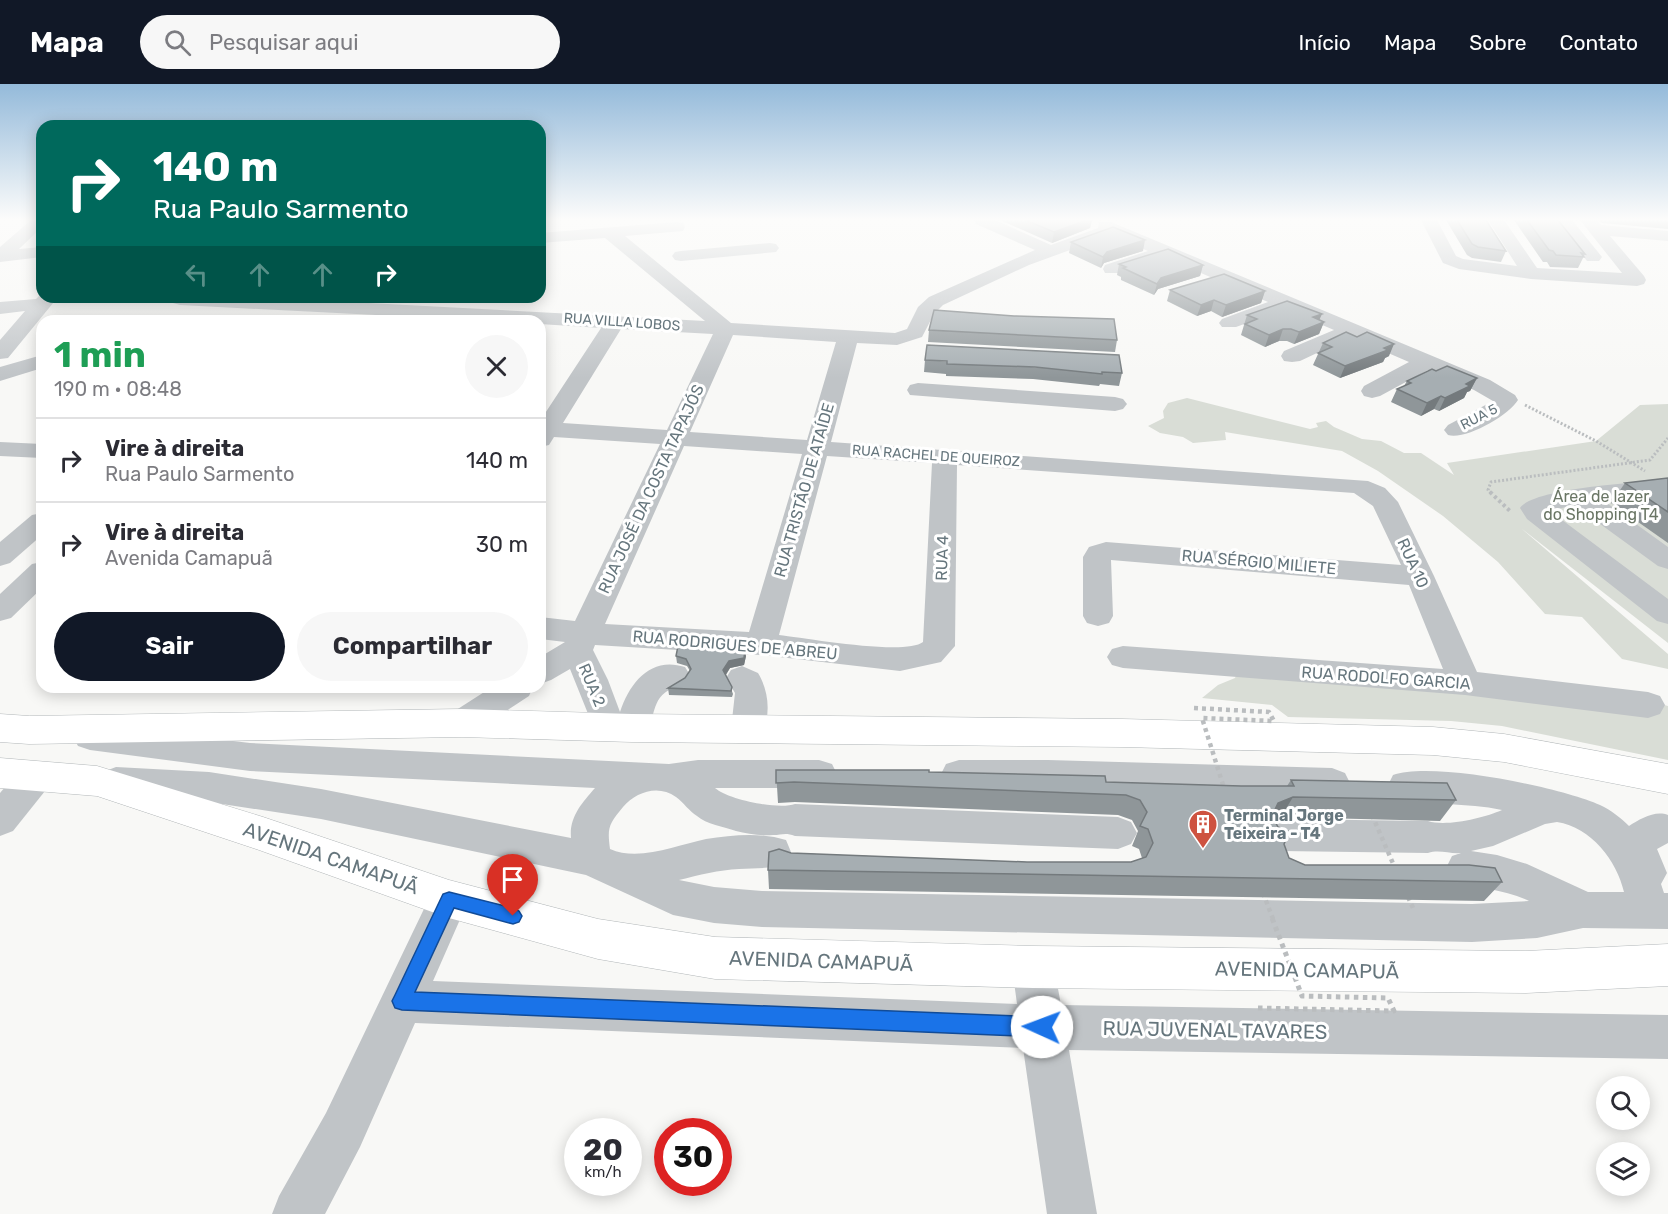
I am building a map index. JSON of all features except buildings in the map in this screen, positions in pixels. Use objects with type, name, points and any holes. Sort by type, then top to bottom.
[{"type":"main road","points":[[14,729],[462,723],[620,728],[1122,733],[1433,741],[1514,749],[1668,780]]},
{"type":"main road","name":"AVENIDA CAMAPUÃ","points":[[18,774],[97,782],[263,834],[449,899],[598,939],[716,958],[1033,967],[1526,972],[1668,965]]},
{"type":"street","points":[[659,273],[726,329]]},
{"type":"street","points":[[684,273],[687,295]]},
{"type":"street","points":[[925,311],[936,301],[997,273]]},
{"type":"street","name":"RUA 5","points":[[1211,273],[1482,385],[1507,400],[1502,406],[1455,430]]},
{"type":"street","points":[[1531,273],[1637,280],[1631,273]]},
{"type":"street","points":[[1604,273],[1610,280]]},
{"type":"street","points":[[1199,284],[1221,277]]},
{"type":"street","points":[[0,308],[36,302]]},
{"type":"street","points":[[1,351],[43,303]]},
{"type":"street","name":"RUA VILLA LOBOS","points":[[259,303],[496,315]]},
{"type":"street","points":[[1229,323],[1284,303]]},
{"type":"street","points":[[925,311],[958,315]]},
{"type":"street","name":"RUA VILLA LOBOS","points":[[546,318],[897,339],[915,333],[925,311]]},
{"type":"street","points":[[546,430],[615,321]]},
{"type":"street","name":"RUA JOSÉ DA COSTA TAPAJÓS","points":[[580,641],[726,329]]},
{"type":"street","points":[[1292,356],[1351,330]]},
{"type":"street","name":"RUA TRISTÃO DE ATAÍDE","points":[[761,644],[848,337]]},
{"type":"street","points":[[1372,391],[1426,362]]},
{"type":"street","points":[[0,374],[36,363]]},
{"type":"street","points":[[918,390],[1015,387],[1115,404]]},
{"type":"street","name":"RUA RACHEL DE QUEIROZ","points":[[546,435],[676,439],[1325,483]]},
{"type":"street","points":[[0,449],[36,451]]},
{"type":"street","name":"RUA 4","points":[[930,654],[939,646],[945,456]]},
{"type":"street","name":"RUA 10","points":[[1325,483],[1359,486],[1385,502],[1420,576],[1465,684]]},
{"type":"street","points":[[1662,488],[1579,496],[1533,508],[1536,513],[1668,614]]},
{"type":"street","points":[[1579,496],[1668,560]]},
{"type":"street","points":[[0,557],[36,526]]},
{"type":"street","name":"RUA SÉRGIO MILIETE","points":[[1098,616],[1096,557],[1099,553],[1111,550],[1420,576]]},
{"type":"street","points":[[0,611],[36,577]]},
{"type":"street","name":"RUA RODRIGUES DE ABREU","points":[[546,630],[580,641],[761,644],[900,660],[930,654]]},
{"type":"street","name":"RUA 2","points":[[546,667],[580,641],[592,680],[620,728]]},
{"type":"street","name":"RUA RODOLFO GARCIA","points":[[1123,657],[1465,684],[1648,705]]},
{"type":"street","points":[[620,728],[648,685],[658,678],[674,675]]},
{"type":"street","points":[[742,678],[748,681],[751,688],[748,729]]},
{"type":"street","points":[[462,723],[508,693]]},
{"type":"street","points":[[14,729],[250,757],[653,777],[698,774],[850,774]]},
{"type":"street","points":[[0,820],[18,774]]},
{"type":"street","points":[[931,774],[1048,774],[1369,792],[1484,791],[1665,830]]},
{"type":"street","points":[[1120,847],[1022,862],[783,836],[739,816],[711,807],[688,786],[653,777],[614,792],[592,818],[589,832],[607,865],[673,897],[714,905],[762,909],[1472,923],[1538,919],[1583,910],[1657,906]]},
{"type":"street","points":[[97,782],[210,787],[309,802],[607,865],[669,866],[706,856],[738,852],[783,836]]},
{"type":"street","points":[[1447,852],[1525,814],[1571,810],[1611,832],[1625,848],[1640,876],[1645,894],[1657,906]]},
{"type":"street","points":[[1657,906],[1652,880],[1637,854],[1638,842],[1644,835],[1665,830]]},
{"type":"street","points":[[1287,850],[1447,852],[1555,892],[1583,910]]},
{"type":"street","points":[[297,1214],[343,1130],[449,899]]},
{"type":"street","points":[[1033,967],[1072,1214]]},
{"type":"street","name":"RUA JUVENAL TAVARES","points":[[402,1001],[1042,1027],[1668,1037]]},
{"type":"path","points":[[1507,400],[1529,407],[1577,431],[1631,462]]},
{"type":"path","points":[[1194,708],[1269,712],[1274,721],[1202,718],[1225,790]]},
{"type":"path","points":[[1369,792],[1400,879]]},
{"type":"path","points":[[1258,1008],[1394,1011],[1388,998],[1302,996],[1260,887]]},
{"type":"path","points":[[1404,888],[1413,908]]},
{"type":"green space","name":"Área de lazer do Shopping T4","points":[[1187,398],[1310,429],[1318,427],[1316,423],[1326,421],[1362,439],[1381,441],[1404,453],[1421,453],[1454,475],[1447,463],[1596,441],[1640,405],[1668,404],[1668,643],[1522,529],[1668,654],[1668,669],[1622,659],[1582,617],[1545,614],[1498,562],[1443,516],[1378,471],[1342,451],[1225,432],[1226,440],[1193,443],[1183,437],[1160,433],[1148,426],[1164,418],[1163,411],[1168,403]]},
{"type":"green space","points":[[1239,669],[1653,702],[1668,706],[1668,760],[1502,726],[1451,721],[1288,717],[1272,705],[1202,698],[1218,685],[1235,678]]},
{"type":"place","name":"Terminal Jorge Teixeira - T4","points":[[1203,850]]},
{"type":"route","points":[[513,916],[449,899],[402,1001],[1042,1027]]}]
